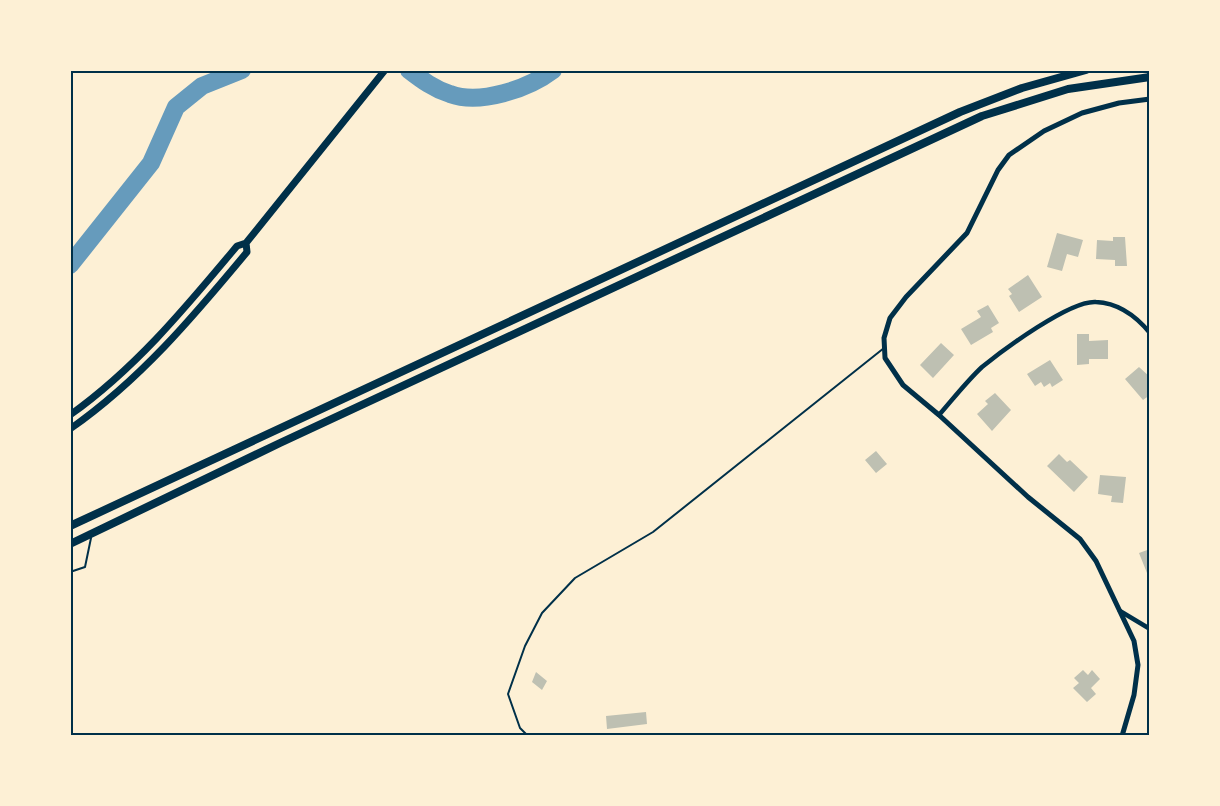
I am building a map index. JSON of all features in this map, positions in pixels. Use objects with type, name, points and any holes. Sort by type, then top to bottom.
[{"type":"highway","points":[[70,526],[960,112],[1022,88],[1086,70]]},
{"type":"highway","points":[[70,544],[91,532],[982,116],[1068,89],[1149,77]]},
{"type":"main road","points":[[70,415],[106,388],[146,351],[237,246],[246,243],[385,70]]},
{"type":"main road","points":[[70,429],[113,397],[173,340],[247,252],[246,243]]},
{"type":"street","points":[[1122,735],[1134,694],[1138,664],[1134,642],[1096,561],[1080,539],[1028,497],[894,375],[885,358],[884,348],[890,318],[906,297],[967,233],[998,170],[1009,154],[1044,130],[1082,113],[1119,103],[1149,99]]},
{"type":"street","points":[[939,415],[982,368],[1057,315],[1078,305],[1095,301],[1115,305],[1138,320],[1149,333]]},
{"type":"street","points":[[1118,610],[1149,629]]},
{"type":"lane","points":[[528,735],[520,728],[508,694],[525,646],[542,613],[575,578],[653,532],[884,348]]},
{"type":"lane","points":[[70,572],[85,567],[91,548],[91,532]]},
{"type":"building","points":[[1057,233],[1083,240],[1078,257],[1067,254],[1062,271],[1047,267]]},
{"type":"building","points":[[1113,237],[1125,237],[1127,266],[1115,266],[1115,260],[1096,259],[1097,240],[1113,241]]},
{"type":"building","points":[[1028,275],[1042,297],[1019,312],[1009,296],[1012,294],[1008,289]]},
{"type":"building","points":[[988,305],[999,323],[991,328],[993,332],[971,345],[961,329],[981,317],[977,311]]},
{"type":"building","points":[[1077,334],[1089,334],[1089,341],[1108,340],[1108,359],[1089,359],[1089,364],[1077,365]]},
{"type":"building","points":[[941,343],[954,355],[933,378],[920,365]]},
{"type":"building","points":[[1050,360],[1063,380],[1052,387],[1050,383],[1044,387],[1041,382],[1035,386],[1027,374]]},
{"type":"building","points":[[1139,367],[1150,377],[1150,395],[1143,400],[1125,379]]},
{"type":"building","points":[[995,393],[1011,410],[992,431],[977,414],[988,404],[985,401]]},
{"type":"building","points":[[876,451],[887,464],[876,473],[865,460]]},
{"type":"building","points":[[1059,454],[1067,462],[1070,460],[1088,477],[1074,492],[1047,466]]},
{"type":"building","points":[[1100,475],[1126,477],[1123,503],[1111,502],[1112,496],[1098,494]]},
{"type":"building","points":[[1150,549],[1150,573],[1147,573],[1139,553]]},
{"type":"building","points":[[1083,670],[1088,675],[1092,670],[1100,679],[1091,688],[1096,694],[1087,702],[1073,688],[1079,683],[1074,678]]},
{"type":"building","points":[[536,672],[547,681],[542,690],[532,682]]},
{"type":"building","points":[[646,712],[647,724],[607,729],[606,716]]},
{"type":"waterway","points":[[70,265],[151,163],[176,107],[202,86],[242,70]]},
{"type":"waterway","points":[[409,70],[444,92],[475,98],[517,89],[553,70]]}]
